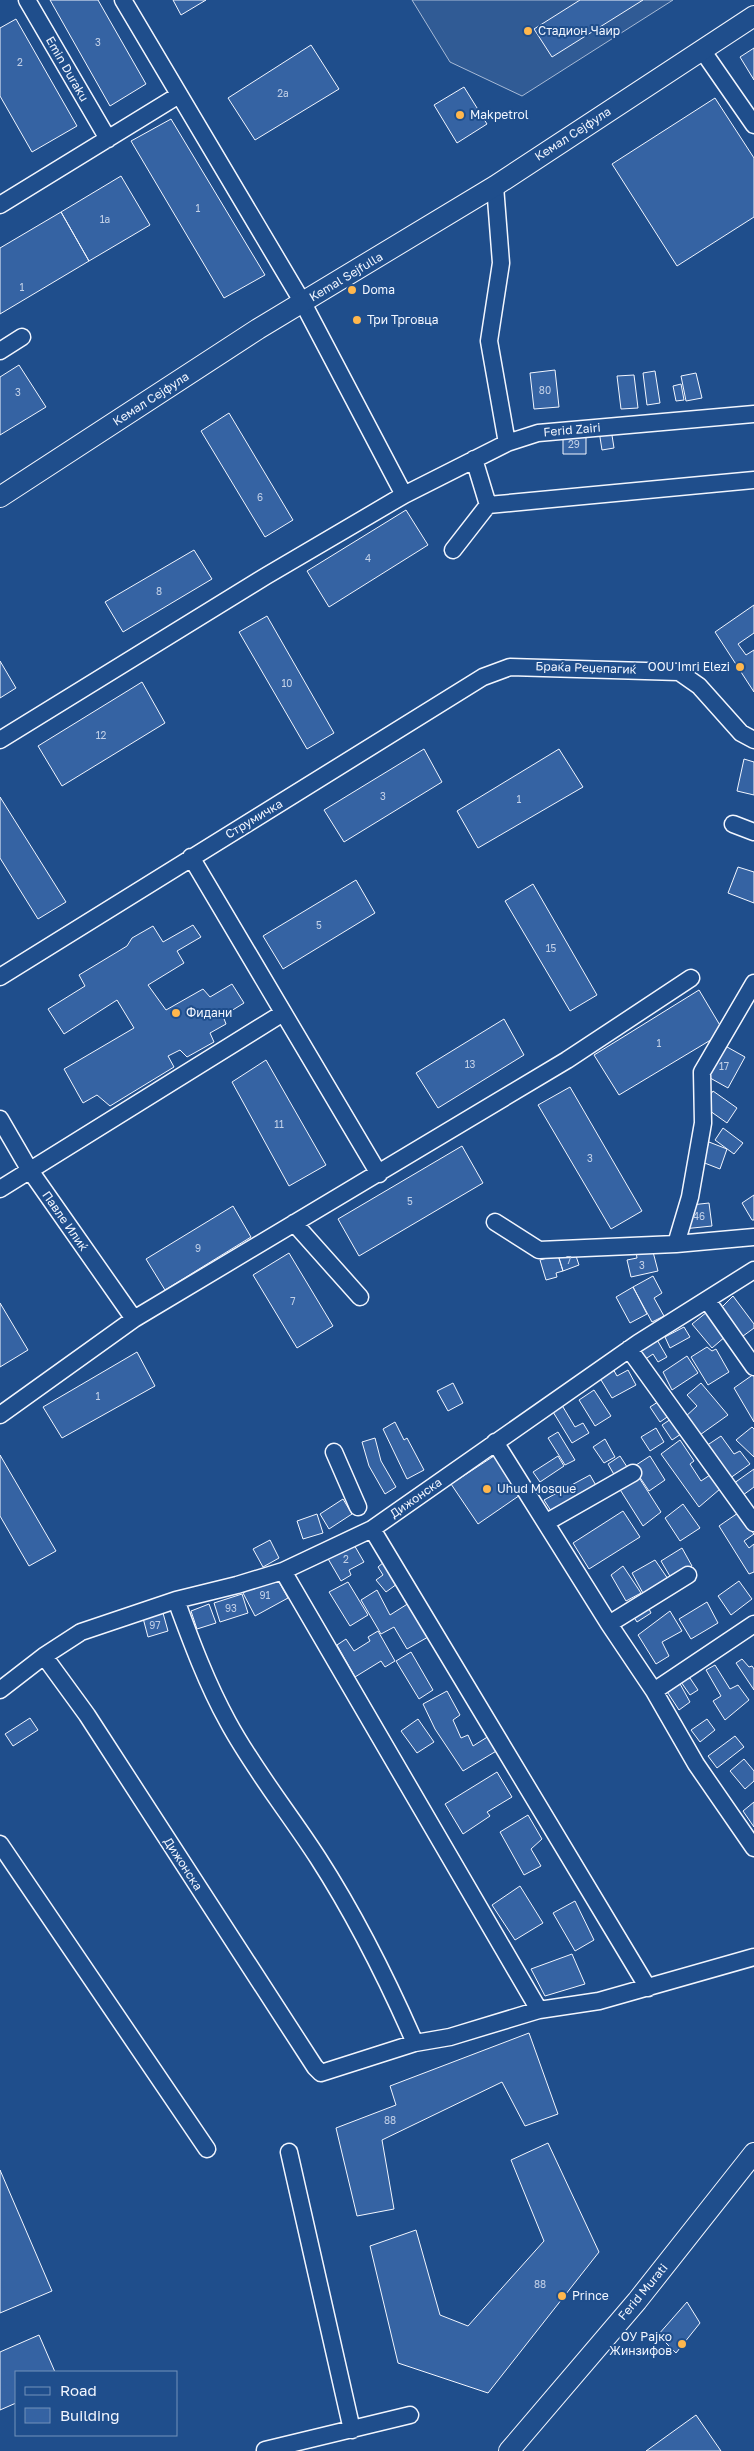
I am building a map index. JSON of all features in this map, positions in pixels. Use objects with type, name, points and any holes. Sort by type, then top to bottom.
[{"type":"street","name":"Emin Duraku","points":[[27,0],[108,139]]},
{"type":"street","points":[[123,0],[303,303],[404,496]]},
{"type":"street","name":"Кемал Сејфула","points":[[390,250],[495,186],[754,16]]},
{"type":"street","points":[[702,50],[754,125]]},
{"type":"street","points":[[0,205],[179,95]]},
{"type":"street","points":[[495,186],[500,262],[489,341],[507,443]]},
{"type":"street","name":"Kemal Sejfulla","points":[[303,303],[390,250]]},
{"type":"street","name":"Кемал Сејфула","points":[[0,497],[258,329],[303,303]]},
{"type":"street","points":[[0,351],[22,337]]},
{"type":"street","name":"Ferid Zairi","points":[[0,740],[266,576],[404,496],[507,443],[538,433],[754,414]]},
{"type":"street","points":[[474,459],[488,505]]},
{"type":"street","points":[[453,550],[488,505],[754,480]]},
{"type":"street","name":"Браќа Реџепагиќ","points":[[510,666],[679,672],[698,686],[740,733],[754,740]]},
{"type":"street","name":"Струмичка","points":[[0,977],[483,677],[510,666]]},
{"type":"street","points":[[733,824],[754,832]]},
{"type":"street","points":[[191,857],[379,1174]]},
{"type":"street","points":[[0,1415],[134,1319],[567,1060],[691,978]]},
{"type":"street","points":[[676,1244],[690,1197],[703,1123],[702,1072],[754,983]]},
{"type":"street","points":[[0,1188],[283,1013]]},
{"type":"street","name":"Павле Илиќ","points":[[0,1119],[29,1169],[134,1319]]},
{"type":"street","points":[[495,1222],[539,1250],[676,1244],[754,1237]]},
{"type":"street","points":[[294,1223],[360,1297]]},
{"type":"street","name":"Дижонска","points":[[0,1690],[44,1656],[81,1632],[176,1600],[283,1572],[372,1529],[629,1349],[754,1270]]},
{"type":"street","points":[[707,1300],[754,1367]]},
{"type":"street","points":[[629,1349],[754,1523]]},
{"type":"street","points":[[495,1442],[547,1522],[609,1624],[654,1691],[696,1764],[754,1848]]},
{"type":"street","points":[[334,1452],[358,1507]]},
{"type":"street","points":[[547,1522],[633,1473]]},
{"type":"street","points":[[372,1529],[648,1988]]},
{"type":"street","points":[[283,1572],[539,2010]]},
{"type":"street","points":[[609,1624],[688,1575]]},
{"type":"street","points":[[176,1600],[192,1642],[228,1722],[318,1859],[354,1919],[385,1976],[415,2043],[450,2036],[539,2010],[599,2001],[754,1957]]},
{"type":"street","points":[[654,1691],[754,1624]]},
{"type":"street","name":"Дижонска","points":[[44,1656],[87,1715],[310,2059],[321,2073],[415,2043]]},
{"type":"street","points":[[0,1844],[207,2149]]},
{"type":"street","points":[[289,2152],[352,2430]]},
{"type":"street","name":"Ferid Murati","points":[[509,2451],[637,2301],[754,2154]]},
{"type":"street","points":[[265,2450],[410,2415]]},
{"type":"shaded area","name":"Стадион Чаир","points":[[412,0],[673,0],[522,96],[450,62]]},
{"type":"building","points":[[50,0],[98,0],[146,84],[110,106]]},
{"type":"building","points":[[173,0],[206,0],[181,15]]},
{"type":"building","points":[[580,0],[643,0],[552,57],[534,29]]},
{"type":"building","points":[[16,19],[77,126],[32,152],[0,96],[0,28]]},
{"type":"building","points":[[311,45],[339,89],[255,140],[228,98]]},
{"type":"building","points":[[754,48],[754,80],[740,57]]},
{"type":"building","name":"Makpetrol","points":[[464,87],[487,124],[457,143],[434,105]]},
{"type":"building","points":[[715,98],[754,158],[754,217],[677,266],[612,164]]},
{"type":"building","points":[[171,119],[265,275],[224,298],[131,141]]},
{"type":"building","points":[[121,176],[150,225],[89,261],[61,212]]},
{"type":"building","points":[[61,212],[89,261],[0,314],[0,248]]},
{"type":"building","points":[[19,365],[46,407],[0,435],[0,377]]},
{"type":"building","points":[[555,370],[559,407],[534,409],[530,373]]},
{"type":"building","points":[[655,371],[660,403],[647,405],[643,373]]},
{"type":"building","points":[[696,373],[702,398],[686,401],[681,376]]},
{"type":"building","points":[[634,375],[638,408],[621,409],[617,376]]},
{"type":"building","points":[[681,384],[684,400],[676,401],[673,386]]},
{"type":"building","points":[[229,413],[293,520],[265,537],[201,431]]},
{"type":"building","points":[[611,429],[614,448],[602,450],[599,431]]},
{"type":"building","points":[[563,435],[586,435],[586,454],[563,454]]},
{"type":"building","points":[[406,510],[428,545],[329,607],[307,571]]},
{"type":"building","points":[[194,550],[212,579],[123,632],[105,602]]},
{"type":"building","points":[[754,605],[754,633],[738,644],[746,655],[754,650],[754,692],[715,632]]},
{"type":"building","points":[[267,616],[334,733],[307,749],[239,632]]},
{"type":"building","points":[[0,661],[16,688],[0,698]]},
{"type":"building","points":[[142,682],[165,723],[62,786],[38,746]]},
{"type":"building","points":[[424,749],[442,782],[344,842],[324,810]]},
{"type":"building","points":[[559,749],[583,787],[478,848],[457,811]]},
{"type":"building","points":[[744,759],[754,762],[754,795],[737,791]]},
{"type":"building","points":[[0,797],[66,902],[38,919],[0,858]]},
{"type":"building","points":[[738,867],[754,872],[754,903],[728,893]]},
{"type":"building","points":[[356,880],[375,913],[283,969],[263,936]]},
{"type":"building","points":[[533,884],[597,995],[570,1011],[505,901]]},
{"type":"building","name":"Фидани","points":[[193,925],[201,937],[177,951],[184,963],[148,985],[166,1010],[203,989],[210,997],[232,984],[244,1003],[223,1016],[226,1024],[210,1033],[214,1042],[187,1057],[180,1050],[168,1056],[174,1067],[110,1106],[97,1095],[83,1103],[64,1069],[134,1028],[117,1000],[64,1034],[48,1009],[85,986],[79,975],[127,946],[132,938],[153,926],[163,942]]},
{"type":"building","points":[[699,990],[724,1032],[619,1095],[594,1055]]},
{"type":"building","points":[[504,1019],[524,1055],[438,1108],[416,1073]]},
{"type":"building","points":[[720,1043],[745,1057],[728,1088],[703,1074]]},
{"type":"building","points":[[266,1060],[326,1165],[289,1186],[232,1082]]},
{"type":"building","points":[[570,1087],[642,1211],[611,1229],[538,1105]]},
{"type":"building","points":[[713,1091],[737,1108],[727,1123],[703,1106]]},
{"type":"building","points":[[723,1128],[743,1143],[734,1154],[715,1140]]},
{"type":"building","points":[[709,1142],[727,1149],[720,1169],[702,1162]]},
{"type":"building","points":[[462,1146],[483,1183],[359,1256],[338,1219]]},
{"type":"building","points":[[754,1195],[754,1220],[752,1220],[742,1203]]},
{"type":"building","points":[[709,1203],[712,1226],[683,1229],[691,1205]]},
{"type":"building","points":[[233,1206],[251,1237],[165,1290],[146,1259]]},
{"type":"building","points":[[652,1248],[658,1271],[631,1277],[627,1260],[637,1258],[636,1252]]},
{"type":"building","points":[[574,1250],[579,1265],[563,1271],[558,1255]]},
{"type":"building","points":[[289,1253],[333,1326],[297,1348],[253,1275]]},
{"type":"building","points":[[558,1255],[563,1271],[556,1273],[557,1277],[546,1280],[540,1260]]},
{"type":"building","points":[[653,1276],[662,1293],[654,1298],[664,1316],[652,1322],[633,1287]]},
{"type":"building","points":[[633,1287],[647,1314],[630,1323],[616,1297]]},
{"type":"building","points":[[733,1296],[754,1324],[754,1328],[739,1339],[719,1310]]},
{"type":"building","points":[[0,1303],[28,1350],[0,1367]]},
{"type":"building","points":[[707,1312],[726,1336],[712,1348],[692,1324]]},
{"type":"building","points":[[684,1327],[690,1337],[670,1348],[665,1337]]},
{"type":"building","points":[[656,1338],[667,1357],[658,1362],[653,1354],[641,1362],[634,1352]]},
{"type":"building","points":[[707,1347],[712,1351],[716,1349],[729,1372],[708,1385],[691,1357]]},
{"type":"building","points":[[137,1352],[155,1386],[62,1438],[43,1407]]},
{"type":"building","points":[[687,1356],[698,1373],[672,1390],[663,1372]]},
{"type":"building","points":[[612,1367],[617,1376],[628,1370],[636,1385],[612,1398],[598,1375]]},
{"type":"building","points":[[754,1374],[754,1422],[734,1388]]},
{"type":"building","points":[[453,1383],[463,1403],[448,1411],[437,1391]]},
{"type":"building","points":[[701,1383],[728,1415],[697,1437],[684,1418],[697,1406],[687,1395]]},
{"type":"building","points":[[594,1390],[611,1416],[595,1426],[579,1400]]},
{"type":"building","points":[[661,1400],[670,1415],[660,1422],[650,1407]]},
{"type":"building","points":[[560,1402],[575,1427],[583,1423],[589,1433],[572,1443],[550,1407]]},
{"type":"building","points":[[674,1417],[684,1432],[672,1440],[662,1425]]},
{"type":"building","points":[[395,1422],[404,1440],[407,1438],[424,1470],[407,1479],[383,1429]]},
{"type":"building","points":[[752,1427],[754,1429],[754,1457],[736,1440]]},
{"type":"building","points":[[656,1428],[664,1442],[650,1451],[641,1437]]},
{"type":"building","points":[[558,1432],[575,1460],[565,1465],[548,1438]]},
{"type":"building","points":[[721,1436],[734,1454],[740,1451],[750,1464],[726,1481],[703,1448]]},
{"type":"building","points":[[375,1438],[381,1461],[396,1487],[385,1494],[369,1466],[362,1442]]},
{"type":"building","points":[[605,1439],[615,1457],[604,1463],[593,1447]]},
{"type":"building","points":[[680,1440],[694,1461],[690,1464],[701,1481],[710,1475],[720,1489],[699,1507],[661,1454]]},
{"type":"building","name":"Uhud Mosque","points":[[497,1454],[523,1493],[478,1524],[451,1484]]},
{"type":"building","points":[[0,1455],[56,1551],[29,1566],[0,1516]]},
{"type":"building","points":[[558,1456],[564,1466],[540,1482],[533,1472]]},
{"type":"building","points":[[620,1456],[629,1470],[616,1478],[608,1464]]},
{"type":"building","points":[[650,1456],[665,1480],[649,1491],[633,1467]]},
{"type":"building","points":[[754,1469],[754,1487],[739,1498],[730,1486]]},
{"type":"building","points":[[590,1475],[598,1489],[555,1517],[544,1500]]},
{"type":"building","points":[[638,1476],[661,1512],[643,1526],[619,1488]]},
{"type":"building","points":[[343,1499],[352,1514],[329,1529],[320,1514]]},
{"type":"building","points":[[683,1504],[700,1528],[680,1541],[665,1518]]},
{"type":"building","points":[[623,1511],[640,1537],[589,1569],[573,1543]]},
{"type":"building","points":[[738,1513],[754,1534],[744,1541],[749,1548],[754,1544],[754,1572],[749,1574],[719,1526]]},
{"type":"building","points":[[317,1514],[323,1533],[303,1539],[297,1521]]},
{"type":"building","points":[[270,1540],[279,1558],[263,1567],[253,1549]]},
{"type":"building","points":[[353,1543],[364,1562],[349,1570],[351,1575],[341,1581],[327,1557]]},
{"type":"building","points":[[682,1548],[692,1566],[671,1578],[661,1561]]},
{"type":"building","points":[[655,1560],[668,1579],[644,1595],[632,1573]]},
{"type":"building","points":[[384,1562],[397,1584],[386,1592],[376,1580],[383,1575],[378,1567]]},
{"type":"building","points":[[623,1566],[641,1593],[626,1601],[611,1575]]},
{"type":"building","points":[[275,1575],[288,1598],[255,1616],[243,1593]]},
{"type":"building","points":[[739,1581],[752,1599],[731,1615],[718,1596]]},
{"type":"building","points":[[348,1582],[368,1615],[350,1626],[329,1592]]},
{"type":"building","points":[[377,1590],[390,1615],[409,1603],[428,1637],[407,1649],[394,1627],[381,1634],[361,1600]]},
{"type":"building","points":[[242,1594],[248,1613],[220,1622],[214,1603]]},
{"type":"building","points":[[707,1602],[718,1623],[691,1639],[679,1619]]},
{"type":"building","points":[[646,1603],[651,1613],[637,1622],[631,1613]]},
{"type":"building","points":[[209,1604],[216,1623],[197,1629],[191,1611]]},
{"type":"building","points":[[670,1611],[682,1631],[662,1642],[669,1656],[656,1664],[638,1635]]},
{"type":"building","points":[[163,1613],[168,1631],[148,1637],[143,1618]]},
{"type":"building","points":[[378,1631],[395,1661],[385,1667],[381,1661],[355,1677],[337,1645],[346,1639],[354,1651],[370,1641],[368,1637]]},
{"type":"building","points":[[411,1652],[433,1690],[419,1699],[396,1661]]},
{"type":"building","points":[[742,1659],[749,1667],[752,1666],[754,1669],[754,1690],[736,1663]]},
{"type":"building","points":[[715,1665],[730,1689],[738,1685],[749,1700],[725,1720],[713,1701],[721,1696],[706,1670]]},
{"type":"building","points":[[690,1678],[698,1690],[690,1695],[681,1682]]},
{"type":"building","points":[[679,1682],[690,1702],[679,1710],[666,1690]]},
{"type":"building","points":[[447,1691],[460,1715],[453,1720],[461,1738],[468,1735],[473,1746],[489,1736],[498,1750],[463,1771],[435,1729],[423,1704]]},
{"type":"building","points":[[30,1718],[38,1730],[13,1746],[5,1734]]},
{"type":"building","points":[[418,1719],[434,1742],[417,1753],[401,1731]]},
{"type":"building","points":[[707,1719],[715,1730],[700,1742],[691,1730]]},
{"type":"building","points":[[735,1736],[744,1747],[717,1768],[708,1756]]},
{"type":"building","points":[[744,1759],[754,1771],[754,1781],[745,1789],[730,1771]]},
{"type":"building","points":[[497,1772],[512,1797],[487,1812],[490,1816],[463,1834],[445,1804]]},
{"type":"building","points":[[754,1802],[754,1827],[743,1811]]},
{"type":"building","points":[[528,1815],[542,1839],[531,1849],[541,1866],[524,1875],[500,1832]]},
{"type":"building","points":[[520,1886],[543,1923],[515,1940],[492,1905]]},
{"type":"building","points":[[575,1901],[594,1940],[575,1951],[553,1913]]},
{"type":"building","points":[[572,1954],[585,1984],[545,1996],[531,1969]]},
{"type":"building","points":[[529,2033],[558,2114],[525,2126],[502,2082],[382,2140],[394,2209],[357,2216],[336,2128],[396,2105],[390,2086]]},
{"type":"building","points":[[548,2143],[599,2252],[488,2393],[398,2363],[370,2246],[416,2230],[440,2315],[468,2326],[544,2241],[511,2160]]},
{"type":"building","points":[[0,2170],[52,2291],[0,2313]]},
{"type":"building","points":[[687,2302],[700,2323],[676,2353],[658,2335]]},
{"type":"building","points":[[39,2335],[55,2371],[15,2371],[15,2403],[0,2410],[0,2352]]},
{"type":"building","points":[[696,2415],[721,2451],[646,2451]]},
{"type":"place","name":"Стадион Чаир","points":[[528,31]]},
{"type":"place","name":"Makpetrol","points":[[460,115]]},
{"type":"place","name":"Doma","points":[[352,290]]},
{"type":"place","name":"Три Трговца","points":[[357,320]]},
{"type":"place","name":"OOU Imri Elezi","points":[[740,667]]},
{"type":"place","name":"Фидани","points":[[176,1013]]},
{"type":"place","name":"Uhud Mosque","points":[[487,1489]]},
{"type":"place","name":"Prince","points":[[562,2296]]},
{"type":"place","name":"ОУ Рајко Жинзифов","points":[[682,2344]]}]
